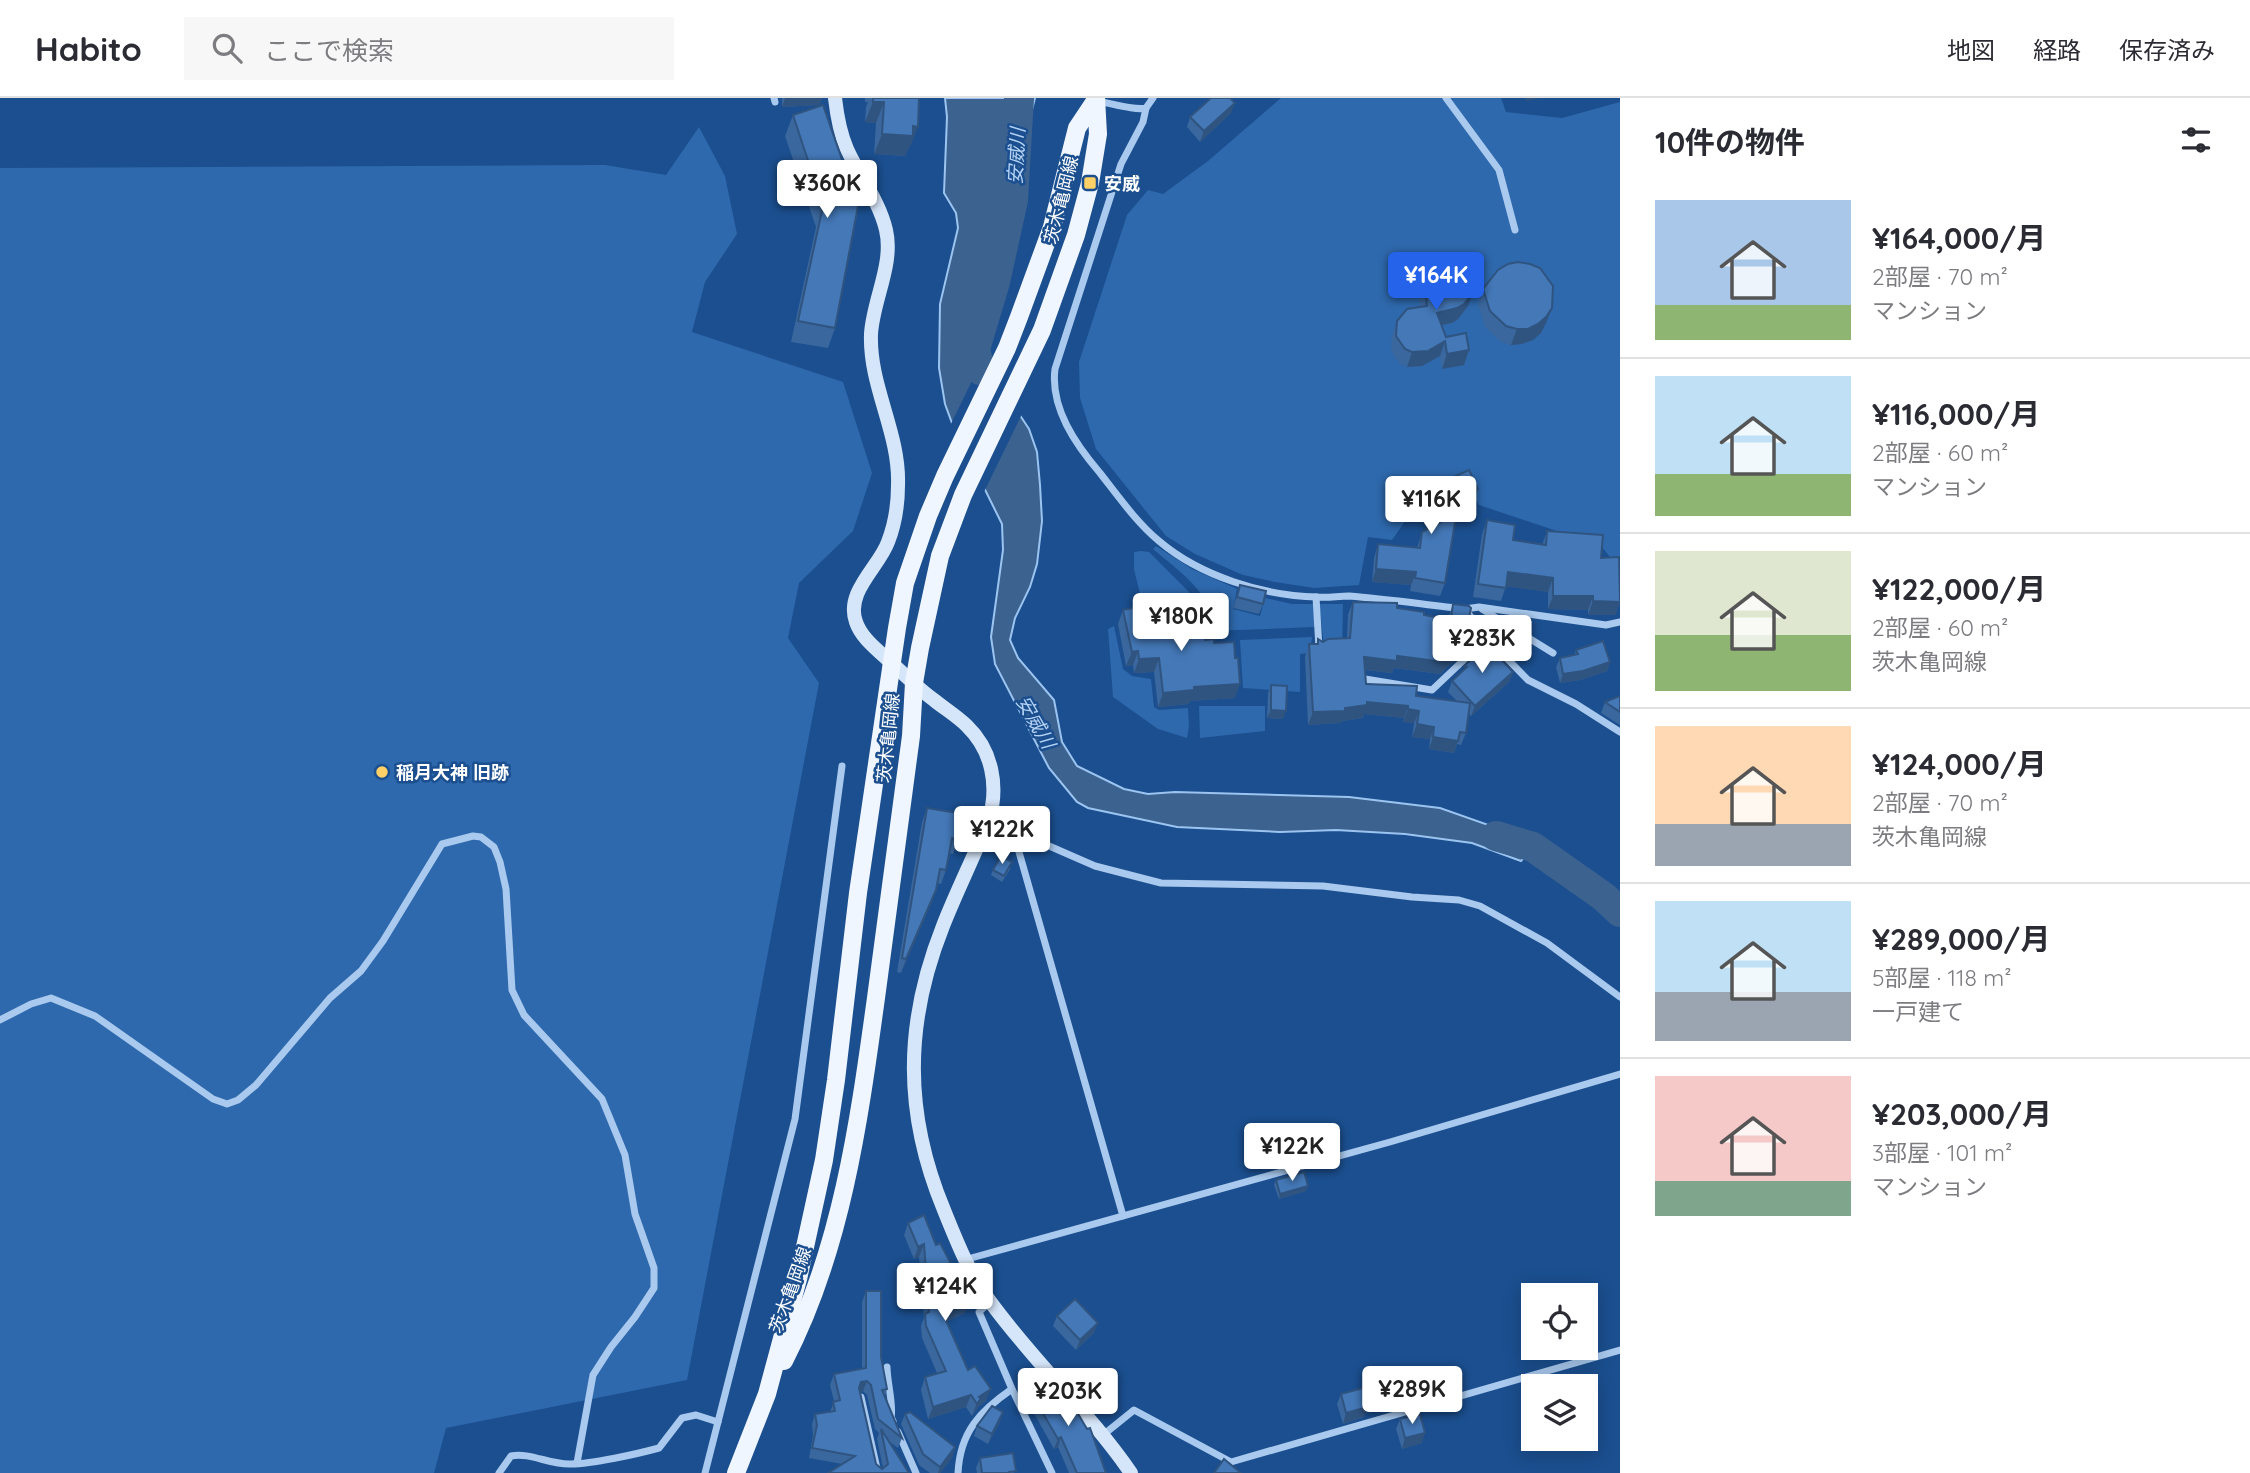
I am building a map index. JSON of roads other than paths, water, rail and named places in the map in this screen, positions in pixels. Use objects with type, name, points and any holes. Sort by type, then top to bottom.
[{"type":"main road","name":"茨木亀岡線","points":[[767,1394],[798,1279],[824,1160],[858,893],[905,583],[945,476],[1007,348],[1052,227],[1076,128],[1095,100]]},
{"type":"main road","name":"茨木亀岡線","points":[[736,1473],[767,1394],[795,1339],[815,1288],[849,1168],[865,1076],[911,736],[915,683],[922,636],[940,556],[963,495],[1042,330],[1076,234],[1090,183],[1098,134],[1095,100]]},
{"type":"street","points":[[835,98],[841,134],[875,201],[887,232],[885,265],[872,334],[873,364],[898,470],[897,503],[889,540],[878,563],[862,586],[854,610],[856,621],[862,634],[891,663],[970,728],[985,750],[993,775],[992,810],[934,953],[918,1011],[914,1046],[914,1098],[918,1127],[936,1190],[964,1260],[990,1302],[1103,1435],[1131,1473]]},
{"type":"street","points":[[1153,98],[1121,164],[1057,357],[1054,379],[1058,405],[1072,434],[1092,464],[1158,540],[1194,563],[1232,580],[1273,592],[1316,597],[1347,596],[1465,609],[1479,607],[1606,625],[1620,622]]},
{"type":"street","points":[[1446,98],[1499,170],[1515,230]]},
{"type":"street","points":[[1095,100],[1138,110],[1146,108]]},
{"type":"street","points":[[1316,597],[1319,648]]},
{"type":"street","points":[[1479,607],[1553,653]]},
{"type":"street","points":[[1465,609],[1487,638],[1528,680],[1576,704],[1620,732]]},
{"type":"street","points":[[1365,679],[1432,690],[1487,638]]},
{"type":"street","points":[[705,1473],[795,1119],[842,766]]},
{"type":"street","points":[[1123,1216],[1017,845],[1024,835],[1095,866],[1161,883],[1323,886],[1459,900],[1480,905],[1547,943],[1620,997]]},
{"type":"street","points":[[0,1020],[31,1004],[51,998],[95,1016],[213,1099],[227,1104],[239,1100],[256,1085],[330,998],[360,971],[383,941],[442,844],[472,836],[481,837],[494,847],[506,890],[512,990],[524,1015],[603,1099],[625,1155],[635,1214],[654,1268],[654,1288],[593,1376],[577,1463]]},
{"type":"street","points":[[964,1260],[1390,1142],[1620,1073]]},
{"type":"street","points":[[990,1302],[979,1312],[1052,1473]]},
{"type":"street","points":[[1103,1435],[1134,1410],[1231,1462],[1620,1350]]},
{"type":"street","points":[[887,1367],[887,1384],[893,1411],[891,1417],[916,1473]]},
{"type":"street","points":[[958,1473],[962,1448],[975,1421],[986,1407],[1012,1389]]},
{"type":"street","points":[[861,1397],[878,1473]]},
{"type":"street","points":[[499,1473],[510,1456],[522,1454],[540,1461],[577,1463],[659,1448],[682,1418],[696,1415],[718,1422]]},
{"type":"water","points":[[945,98],[1035,98],[982,304],[979,331],[983,359],[1029,429],[1037,452],[1042,521],[1037,564],[1030,587],[1015,618],[1010,640],[1018,658],[1054,700],[1062,742],[1077,766],[1124,789],[1148,794],[1175,792],[1349,797],[1440,808],[1531,840],[1533,847],[1521,861],[1472,843],[1405,834],[1177,827],[1088,808],[1077,802],[1049,768],[995,664],[991,637],[1003,550],[1002,524],[952,423],[945,404],[939,368],[940,304],[958,228],[956,213],[944,193],[947,117]]},
{"type":"waterway","name":"安威川","points":[[980,370],[975,349],[995,282],[1013,200],[1019,98]]},
{"type":"waterway","name":"安威川","points":[[1496,836],[1533,847],[1604,897],[1620,912]]},
{"type":"place","name":"安威","points":[[1090,183]]},
{"type":"place","name":"稲月大神 旧跡","points":[[382,772]]}]
